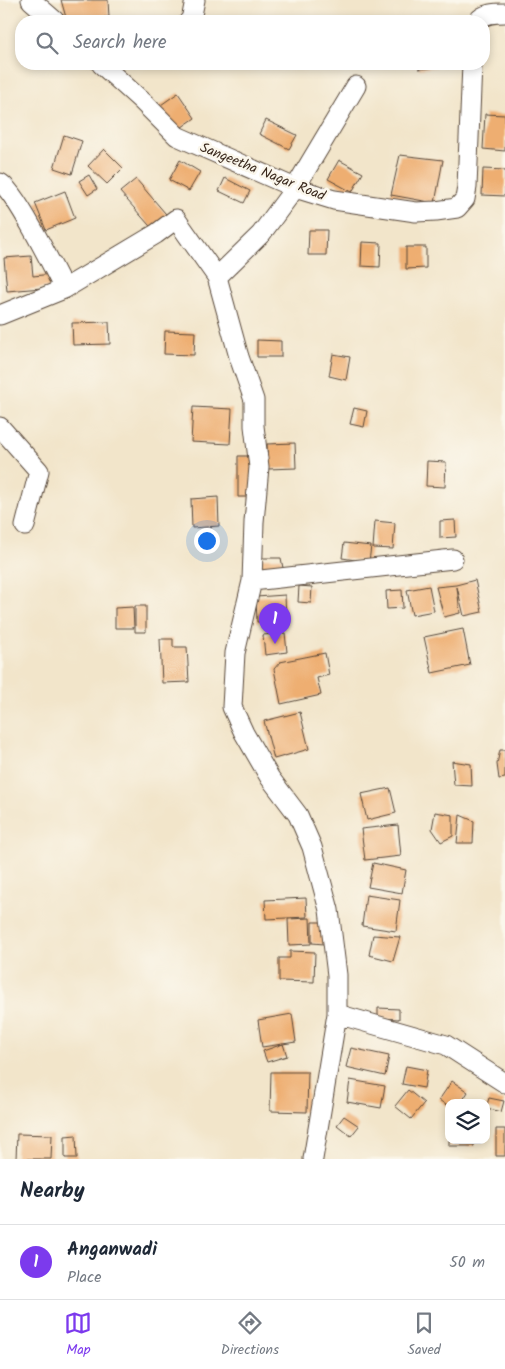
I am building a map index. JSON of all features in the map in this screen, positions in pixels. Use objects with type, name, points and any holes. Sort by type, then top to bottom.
[{"type":"street","points":[[31,0],[48,15]]},
{"type":"street","points":[[192,15],[195,0]]},
{"type":"street","points":[[488,15],[505,13]]},
{"type":"street","name":"Sangeetha Nagar Road","points":[[114,70],[177,136],[295,188],[334,200],[416,212],[457,208],[465,199],[472,70]]},
{"type":"street","points":[[216,277],[261,234],[295,188],[356,86]]},
{"type":"street","points":[[0,183],[17,201],[64,289]]},
{"type":"street","points":[[0,315],[64,289],[156,234],[176,219],[216,277],[254,400],[254,426],[259,467],[254,522],[252,581],[235,653],[232,707],[244,733],[270,778],[298,815],[312,847],[329,910],[336,975],[337,1014],[313,1159]]},
{"type":"street","points":[[0,427],[39,470],[25,526]]},
{"type":"street","points":[[252,581],[453,560]]},
{"type":"street","points":[[337,1014],[446,1045],[505,1083]]},
{"type":"building","points":[[61,0],[108,0],[109,15],[65,15]]},
{"type":"building","points":[[178,93],[195,118],[175,132],[158,107]]},
{"type":"building","points":[[485,114],[505,115],[505,151],[483,149]]},
{"type":"building","points":[[266,120],[297,135],[289,149],[259,134]]},
{"type":"building","points":[[64,135],[82,141],[72,174],[54,168]]},
{"type":"building","points":[[104,149],[123,168],[107,184],[88,166]]},
{"type":"building","points":[[400,155],[443,160],[435,203],[391,195]]},
{"type":"building","points":[[180,160],[200,172],[189,191],[169,180]]},
{"type":"building","points":[[339,160],[363,173],[352,192],[328,179]]},
{"type":"building","points":[[483,169],[505,170],[505,196],[482,195]]},
{"type":"building","points":[[89,175],[97,189],[88,195],[79,181]]},
{"type":"building","points":[[225,178],[250,191],[244,203],[219,191]]},
{"type":"building","points":[[136,179],[171,220],[156,233],[120,192]]},
{"type":"building","points":[[65,191],[75,218],[46,230],[35,203]]},
{"type":"building","points":[[309,230],[327,230],[326,255],[308,255]]},
{"type":"building","points":[[362,242],[381,243],[380,267],[361,266]]},
{"type":"building","points":[[406,247],[426,247],[426,268],[406,269]]},
{"type":"building","points":[[31,256],[33,276],[52,274],[53,287],[7,291],[4,258]]},
{"type":"building","points":[[109,322],[110,344],[73,345],[72,323]]},
{"type":"building","points":[[165,331],[195,332],[194,355],[164,354]]},
{"type":"building","points":[[257,340],[281,341],[281,357],[257,357]]},
{"type":"building","points":[[333,354],[350,357],[346,380],[329,376]]},
{"type":"building","points":[[193,407],[232,409],[230,444],[191,442]]},
{"type":"building","points":[[354,408],[367,411],[364,427],[350,424]]},
{"type":"building","points":[[295,443],[296,468],[268,469],[267,444]]},
{"type":"building","points":[[238,456],[254,456],[255,497],[238,497]]},
{"type":"building","points":[[427,461],[446,462],[445,487],[426,486]]},
{"type":"building","points":[[218,497],[219,526],[192,528],[191,499]]},
{"type":"building","points":[[455,520],[456,537],[440,538],[440,521]]},
{"type":"building","points":[[375,521],[395,523],[393,549],[373,548]]},
{"type":"building","points":[[344,543],[371,546],[369,562],[342,558]]},
{"type":"building","points":[[259,558],[281,558],[284,573],[263,575]]},
{"type":"building","points":[[475,580],[482,612],[464,616],[457,587],[460,613],[444,617],[436,587],[456,585]]},
{"type":"building","points":[[299,586],[312,587],[311,603],[298,602]]},
{"type":"building","points":[[429,586],[434,611],[412,615],[407,590]]},
{"type":"building","points":[[402,590],[403,608],[387,609],[386,591]]},
{"type":"building","points":[[285,595],[286,620],[257,622],[256,597]]},
{"type":"building","points":[[135,606],[146,606],[146,632],[135,632]]},
{"type":"building","points":[[133,607],[134,628],[115,628],[115,608]]},
{"type":"building","points":[[463,629],[470,665],[432,673],[424,637]]},
{"type":"building","points":[[285,633],[287,652],[265,655],[263,635]]},
{"type":"building","points":[[160,639],[173,639],[173,647],[187,647],[189,682],[162,683]]},
{"type":"building","points":[[325,653],[329,675],[317,678],[321,695],[281,704],[274,669],[280,662]]},
{"type":"building","points":[[300,712],[309,749],[274,759],[264,721]]},
{"type":"building","points":[[500,750],[505,750],[505,778],[499,779],[497,764]]},
{"type":"building","points":[[452,761],[471,764],[472,786],[454,785]]},
{"type":"building","points":[[390,788],[396,813],[367,820],[361,794]]},
{"type":"building","points":[[435,812],[453,815],[453,836],[441,842],[432,829]]},
{"type":"building","points":[[460,815],[474,821],[473,843],[457,843]]},
{"type":"building","points":[[398,825],[401,856],[365,860],[361,829]]},
{"type":"building","points":[[373,863],[406,870],[402,893],[368,887]]},
{"type":"building","points":[[366,895],[400,900],[396,931],[362,926]]},
{"type":"building","points":[[306,898],[307,917],[266,919],[265,900]]},
{"type":"building","points":[[310,918],[311,944],[289,945],[288,919]]},
{"type":"building","points":[[312,922],[324,922],[324,944],[312,943]]},
{"type":"building","points":[[373,935],[400,937],[393,961],[369,955]]},
{"type":"building","points":[[290,951],[315,952],[314,982],[279,981],[279,958],[290,958]]},
{"type":"building","points":[[378,1008],[399,1009],[399,1019],[378,1018]]},
{"type":"building","points":[[292,1014],[296,1042],[262,1047],[258,1020]]},
{"type":"building","points":[[283,1044],[287,1056],[267,1062],[263,1051]]},
{"type":"building","points":[[351,1048],[389,1056],[385,1076],[346,1067]]},
{"type":"building","points":[[406,1066],[427,1070],[424,1088],[402,1084]]},
{"type":"building","points":[[271,1072],[308,1072],[307,1112],[270,1111]]},
{"type":"building","points":[[350,1080],[385,1086],[381,1108],[347,1102]]},
{"type":"building","points":[[452,1081],[468,1092],[464,1099],[445,1099],[445,1104],[439,1100]]},
{"type":"building","points":[[408,1090],[424,1103],[411,1119],[395,1106]]},
{"type":"building","points":[[489,1099],[504,1101],[501,1112],[490,1109]]},
{"type":"building","points":[[344,1116],[359,1126],[351,1136],[337,1125]]},
{"type":"building","points":[[496,1129],[505,1129],[505,1156],[496,1156]]},
{"type":"building","points":[[17,1134],[52,1135],[51,1159],[16,1159]]},
{"type":"building","points":[[76,1135],[77,1158],[65,1158],[65,1136]]},
{"type":"building","points":[[449,1144],[474,1144],[474,1146],[449,1146]]},
{"type":"place","name":"Anganwadi","points":[[275,644]]}]
